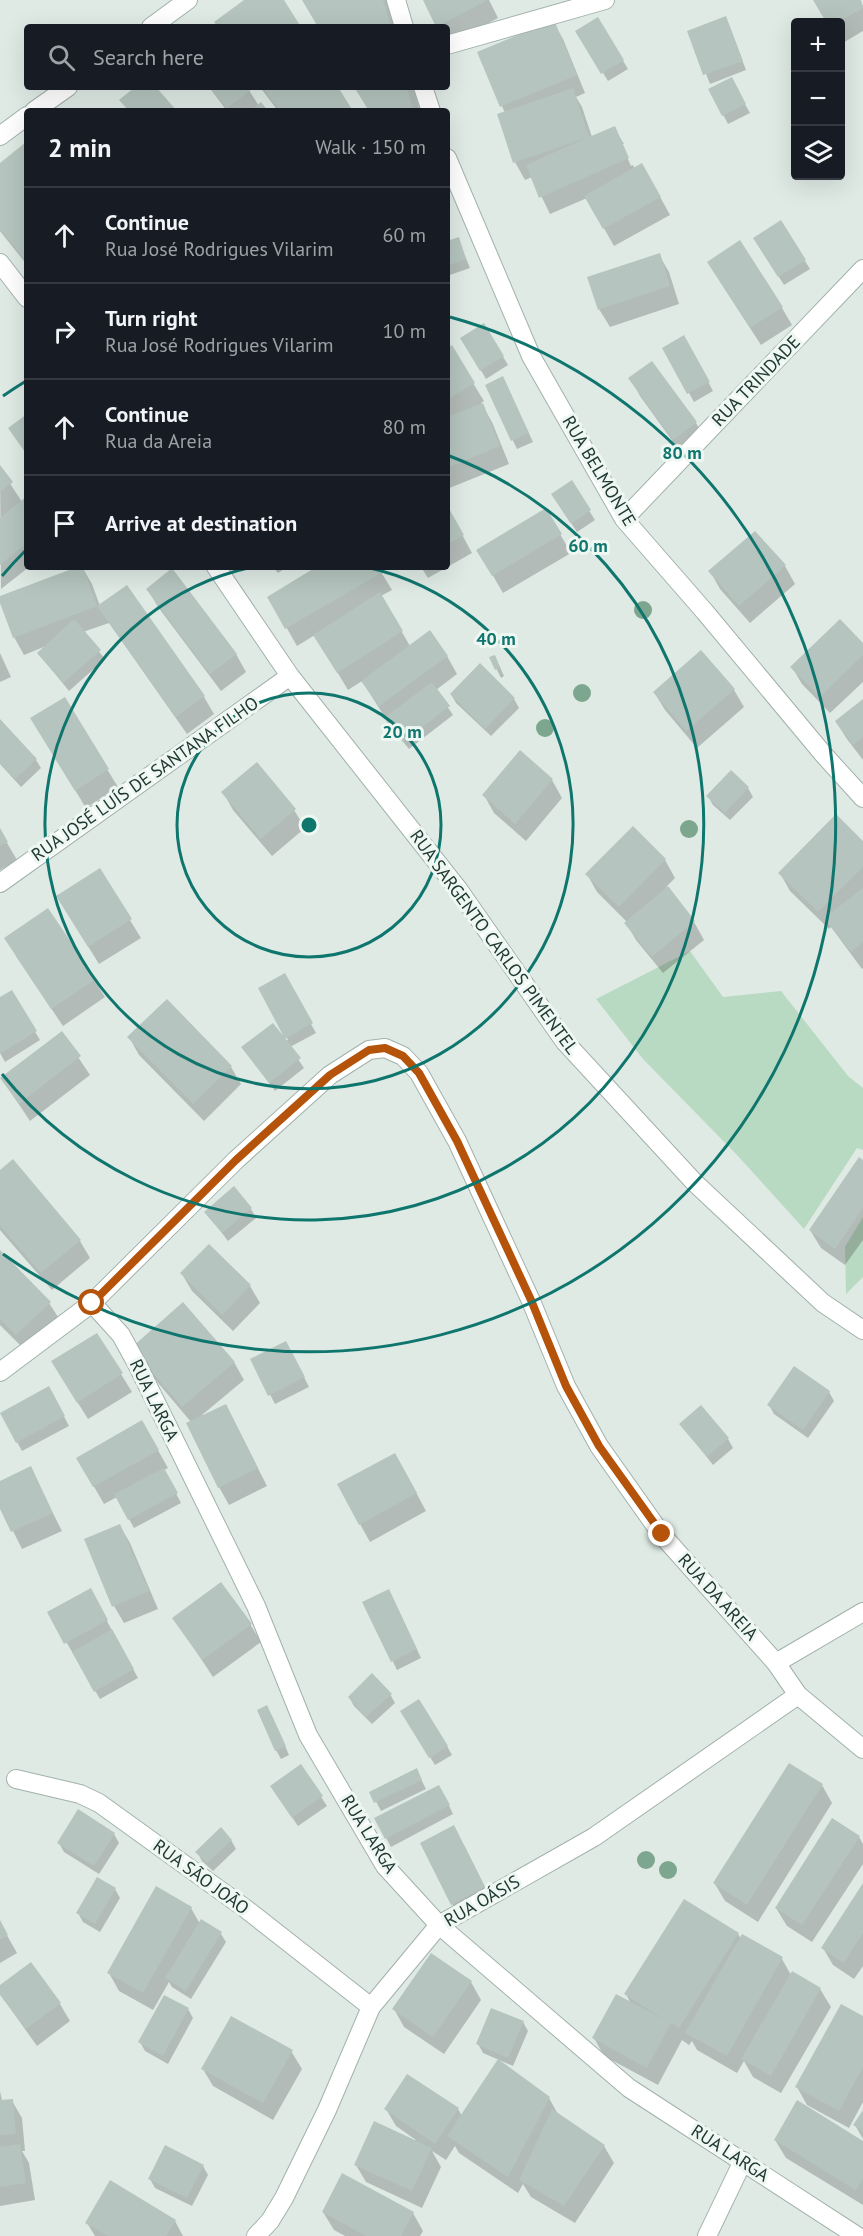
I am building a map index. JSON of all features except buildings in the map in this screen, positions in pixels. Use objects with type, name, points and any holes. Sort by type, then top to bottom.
[{"type":"street","points":[[155,24],[188,0]]},
{"type":"street","points":[[396,0],[403,24]]},
{"type":"street","points":[[450,44],[606,0]]},
{"type":"street","points":[[38,108],[64,90]]},
{"type":"street","points":[[424,90],[430,108]]},
{"type":"street","points":[[0,136],[24,118]]},
{"type":"street","name":"RUA BELMONTE","points":[[450,165],[531,356],[624,519],[863,798]]},
{"type":"street","points":[[0,263],[24,294]]},
{"type":"street","name":"RUA TRINDADE","points":[[624,519],[863,269]]},
{"type":"street","name":"RUA SARGENTO CARLOS PIMENTEL","points":[[218,570],[290,676],[458,889],[565,1042],[694,1183],[823,1303],[863,1330]]},
{"type":"street","name":"RUA JOSÉ LUÍS DE SANTANA FILHO","points":[[0,883],[290,676]]},
{"type":"street","name":"RUA DA AREIA","points":[[0,1372],[92,1303],[236,1160],[330,1075],[369,1050],[385,1048],[403,1056],[419,1073],[457,1141],[531,1300],[566,1386],[599,1446],[662,1534],[776,1663],[798,1695],[863,1749]]},
{"type":"street","name":"RUA LARGA","points":[[92,1303],[121,1335],[138,1366],[256,1606],[308,1734],[385,1866],[439,1925],[629,2088],[857,2236]]},
{"type":"street","points":[[776,1663],[863,1612]]},
{"type":"street","name":"RUA OÁSIS","points":[[256,2236],[270,2221],[288,2188],[327,2110],[371,2007],[439,1925],[594,1837],[798,1695]]},
{"type":"street","name":"RUA SÃO JOÃO","points":[[16,1779],[80,1794],[99,1803],[246,1909],[371,2007]]},
{"type":"street","points":[[707,2236],[743,2161]]},
{"type":"green space","points":[[690,951],[723,997],[781,991],[848,1076],[863,1088],[863,1150],[857,1148],[804,1229],[737,1155],[643,1059],[596,999]]},
{"type":"green space","points":[[863,1217],[863,1277],[846,1294],[845,1247]]},
{"type":"route","points":[[92,1303],[236,1160],[330,1075],[369,1050],[385,1048],[403,1056],[419,1073],[457,1141],[531,1300],[566,1386],[599,1446],[662,1534]]}]
